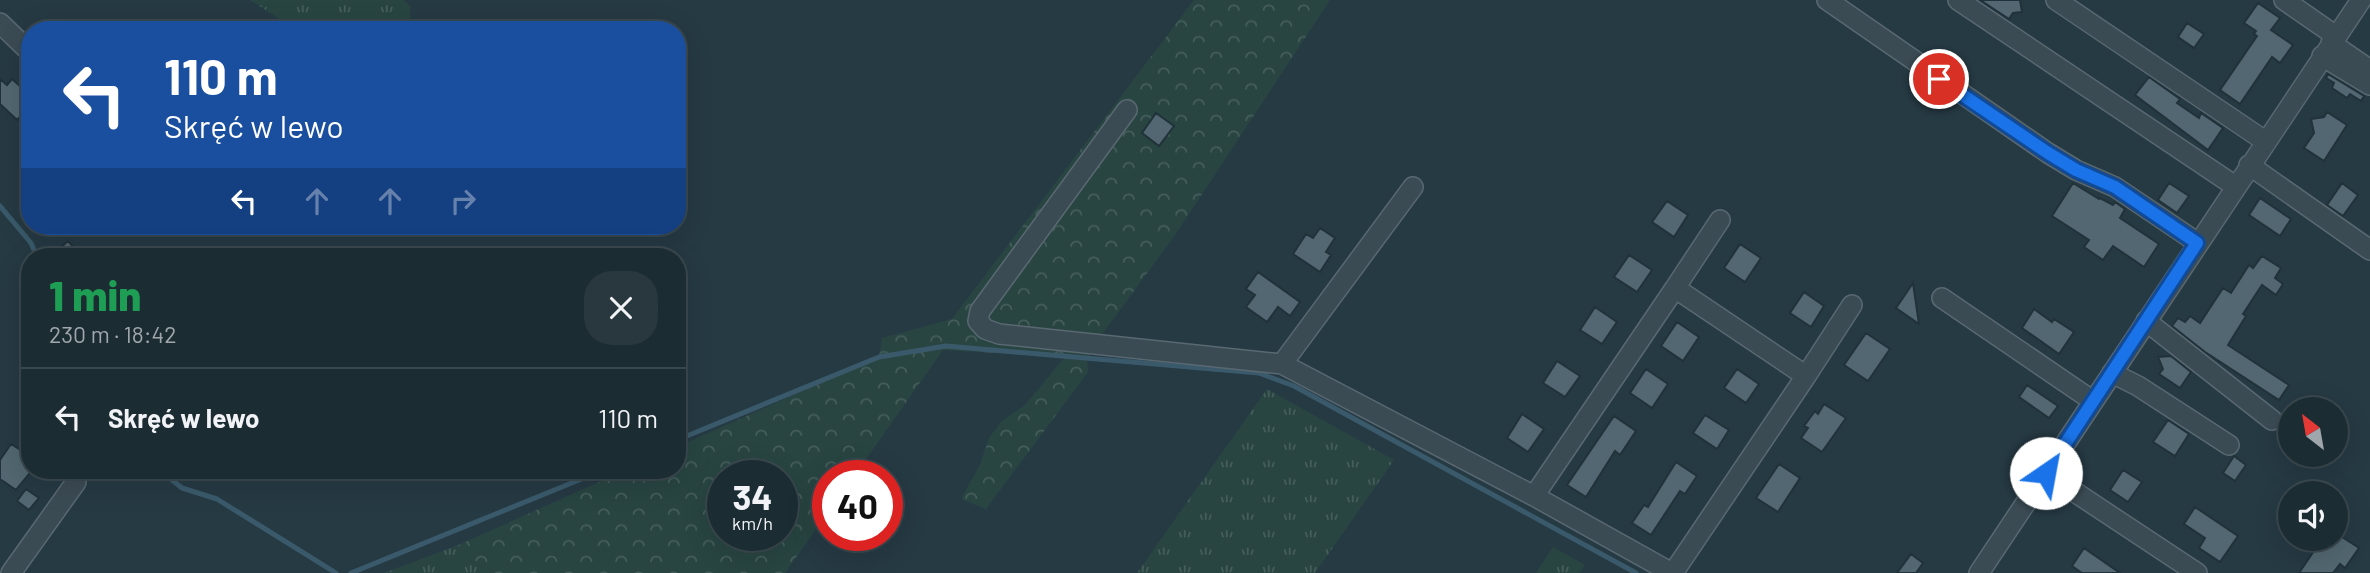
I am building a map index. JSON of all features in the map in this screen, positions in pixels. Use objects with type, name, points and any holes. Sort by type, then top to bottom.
[{"type":"street","points":[[1827,0],[2048,153],[2076,170],[2115,187],[2197,243]]},
{"type":"street","points":[[1958,0],[2235,186]]},
{"type":"street","points":[[2056,0],[2265,141]]},
{"type":"street","points":[[2284,0],[2370,85]]},
{"type":"street","points":[[1979,573],[2361,0]]},
{"type":"street","points":[[0,23],[21,43]]},
{"type":"street","points":[[2330,45],[2370,69]]},
{"type":"street","points":[[1127,110],[980,311],[978,321],[985,329],[999,334],[1282,364],[1534,496],[1673,573],[1852,305]]},
{"type":"street","points":[[2249,165],[2370,250]]},
{"type":"street","points":[[1282,364],[1413,187]]},
{"type":"street","points":[[1534,496],[1720,220]]},
{"type":"street","points":[[1675,288],[1806,376]]},
{"type":"street","points":[[1942,298],[2093,401]]},
{"type":"street","points":[[2146,321],[2272,420]]},
{"type":"street","points":[[2112,373],[2138,386],[2228,445]]},
{"type":"street","points":[[2046,473],[2197,573]]},
{"type":"street","points":[[11,573],[76,482]]},
{"type":"green space","points":[[250,0],[403,0],[410,6],[410,21],[283,21]]},
{"type":"green space","points":[[1194,0],[1330,0],[1173,238],[1094,345],[1087,358],[1088,372],[986,509],[961,499],[980,465],[989,438],[1002,421],[1025,405],[1065,357],[943,350],[865,460],[812,460],[812,535],[785,573],[492,573],[456,546],[606,479],[686,479],[686,443],[879,357],[882,338],[952,319]]},
{"type":"green space","points":[[1267,389],[1394,460],[1315,573],[1137,573]]},
{"type":"green space","points":[[456,546],[492,573],[384,573]]},
{"type":"green space","points":[[1553,547],[1585,565],[1579,573],[1536,573]]},
{"type":"building","points":[[1980,0],[2020,0],[2022,12],[2013,13],[2009,19]]},
{"type":"building","points":[[2258,3],[2280,18],[2271,30],[2293,45],[2280,63],[2272,57],[2240,104],[2220,90],[2257,36],[2254,34],[2256,31],[2244,23]]},
{"type":"building","points":[[2187,23],[2204,34],[2194,48],[2178,37]]},
{"type":"building","points":[[2328,74],[2364,96],[2361,101],[2350,94],[2347,98],[2332,88],[2334,83],[2326,78]]},
{"type":"building","points":[[2149,77],[2180,99],[2177,103],[2199,118],[2201,113],[2223,128],[2208,150],[2135,95]]},
{"type":"building","points":[[0,79],[7,85],[12,79],[21,87],[21,116],[17,120],[0,104]]},
{"type":"building","points":[[2327,112],[2347,125],[2324,161],[2304,148],[2314,133],[2311,119],[2324,117]]},
{"type":"building","points":[[1156,113],[1174,126],[1159,146],[1142,133]]},
{"type":"building","points":[[2073,183],[2099,199],[2113,205],[2115,202],[2125,209],[2120,218],[2159,244],[2144,267],[2113,246],[2103,260],[2084,247],[2089,240],[2052,216]]},
{"type":"building","points":[[2169,183],[2189,196],[2177,213],[2158,200]]},
{"type":"building","points":[[2342,183],[2358,195],[2343,216],[2327,205]]},
{"type":"building","points":[[2260,198],[2291,219],[2280,236],[2249,215]]},
{"type":"building","points":[[1667,201],[1688,215],[1674,237],[1652,222]]},
{"type":"building","points":[[1320,228],[1335,238],[1326,252],[1331,255],[1320,272],[1293,254],[1306,234],[1313,238]]},
{"type":"building","points":[[68,241],[74,248],[60,248]]},
{"type":"building","points":[[1740,244],[1761,258],[1745,282],[1724,268]]},
{"type":"building","points":[[1629,255],[1652,270],[1637,292],[1614,277]]},
{"type":"building","points":[[2262,256],[2281,268],[2275,278],[2283,284],[2276,295],[2262,285],[2243,314],[2246,316],[2228,345],[2289,385],[2278,399],[2205,352],[2172,326],[2178,318],[2185,322],[2190,316],[2200,323],[2223,288],[2231,293],[2249,265],[2253,268]]},
{"type":"building","points":[[1258,272],[1300,302],[1290,316],[1278,307],[1267,322],[1246,307],[1255,295],[1246,289]]},
{"type":"building","points":[[1913,283],[1919,324],[1896,308]]},
{"type":"building","points":[[1804,292],[1824,306],[1811,327],[1790,313]]},
{"type":"building","points":[[1595,307],[1617,322],[1602,344],[1580,330]]},
{"type":"building","points":[[2034,309],[2052,322],[2054,319],[2074,332],[2059,354],[2022,328]]},
{"type":"building","points":[[1677,322],[1699,337],[1683,361],[1661,346]]},
{"type":"building","points":[[1866,333],[1890,349],[1868,381],[1844,365]]},
{"type":"building","points":[[2171,356],[2191,372],[2180,388],[2159,374],[2163,369],[2158,357]]},
{"type":"building","points":[[1557,361],[1580,376],[1565,397],[1543,383]]},
{"type":"building","points":[[1646,369],[1668,384],[1652,408],[1630,393]]},
{"type":"building","points":[[1737,369],[1759,384],[1746,403],[1724,388]]},
{"type":"building","points":[[2027,385],[2058,406],[2049,418],[2019,397]]},
{"type":"building","points":[[1824,404],[1846,418],[1822,452],[1801,438],[1808,428],[1804,426],[1815,411],[1818,414]]},
{"type":"building","points":[[1522,414],[1544,429],[1528,452],[1507,438]]},
{"type":"building","points":[[1705,415],[1729,430],[1717,449],[1693,433]]},
{"type":"building","points":[[1614,416],[1636,431],[1620,455],[1615,451],[1586,497],[1567,485]]},
{"type":"building","points":[[2168,420],[2189,434],[2175,456],[2153,442]]},
{"type":"building","points":[[11,444],[21,450],[21,479],[25,479],[16,490],[0,479],[0,460]]},
{"type":"building","points":[[2234,456],[2246,465],[2235,481],[2223,473]]},
{"type":"building","points":[[1676,462],[1697,476],[1685,494],[1680,491],[1651,535],[1632,523],[1644,505],[1648,507]]},
{"type":"building","points":[[1779,464],[1800,478],[1778,512],[1756,498]]},
{"type":"building","points":[[2123,470],[2142,482],[2128,502],[2110,490]]},
{"type":"building","points":[[26,489],[39,498],[29,510],[17,501]]},
{"type":"building","points":[[2195,507],[2238,536],[2220,562],[2199,548],[2205,538],[2184,524]]},
{"type":"building","points":[[2348,541],[2359,548],[2345,568],[2340,564],[2333,573],[2299,573],[2314,551],[2348,551]]},
{"type":"building","points":[[2084,548],[2120,573],[2082,573],[2072,566]]},
{"type":"building","points":[[1911,554],[1923,563],[1916,573],[1897,573]]},
{"type":"waterway","points":[[0,206],[21,231]]},
{"type":"waterway","points":[[24,235],[33,248]]},
{"type":"waterway","points":[[686,436],[879,357],[946,346],[1259,373],[1294,386],[1636,573]]},
{"type":"waterway","points":[[171,479],[182,488],[217,499],[336,573]]},
{"type":"waterway","points":[[351,573],[581,479]]},
{"type":"route","points":[[1939,79],[2048,153],[2076,170],[2115,187],[2197,243],[2046,473]]}]
